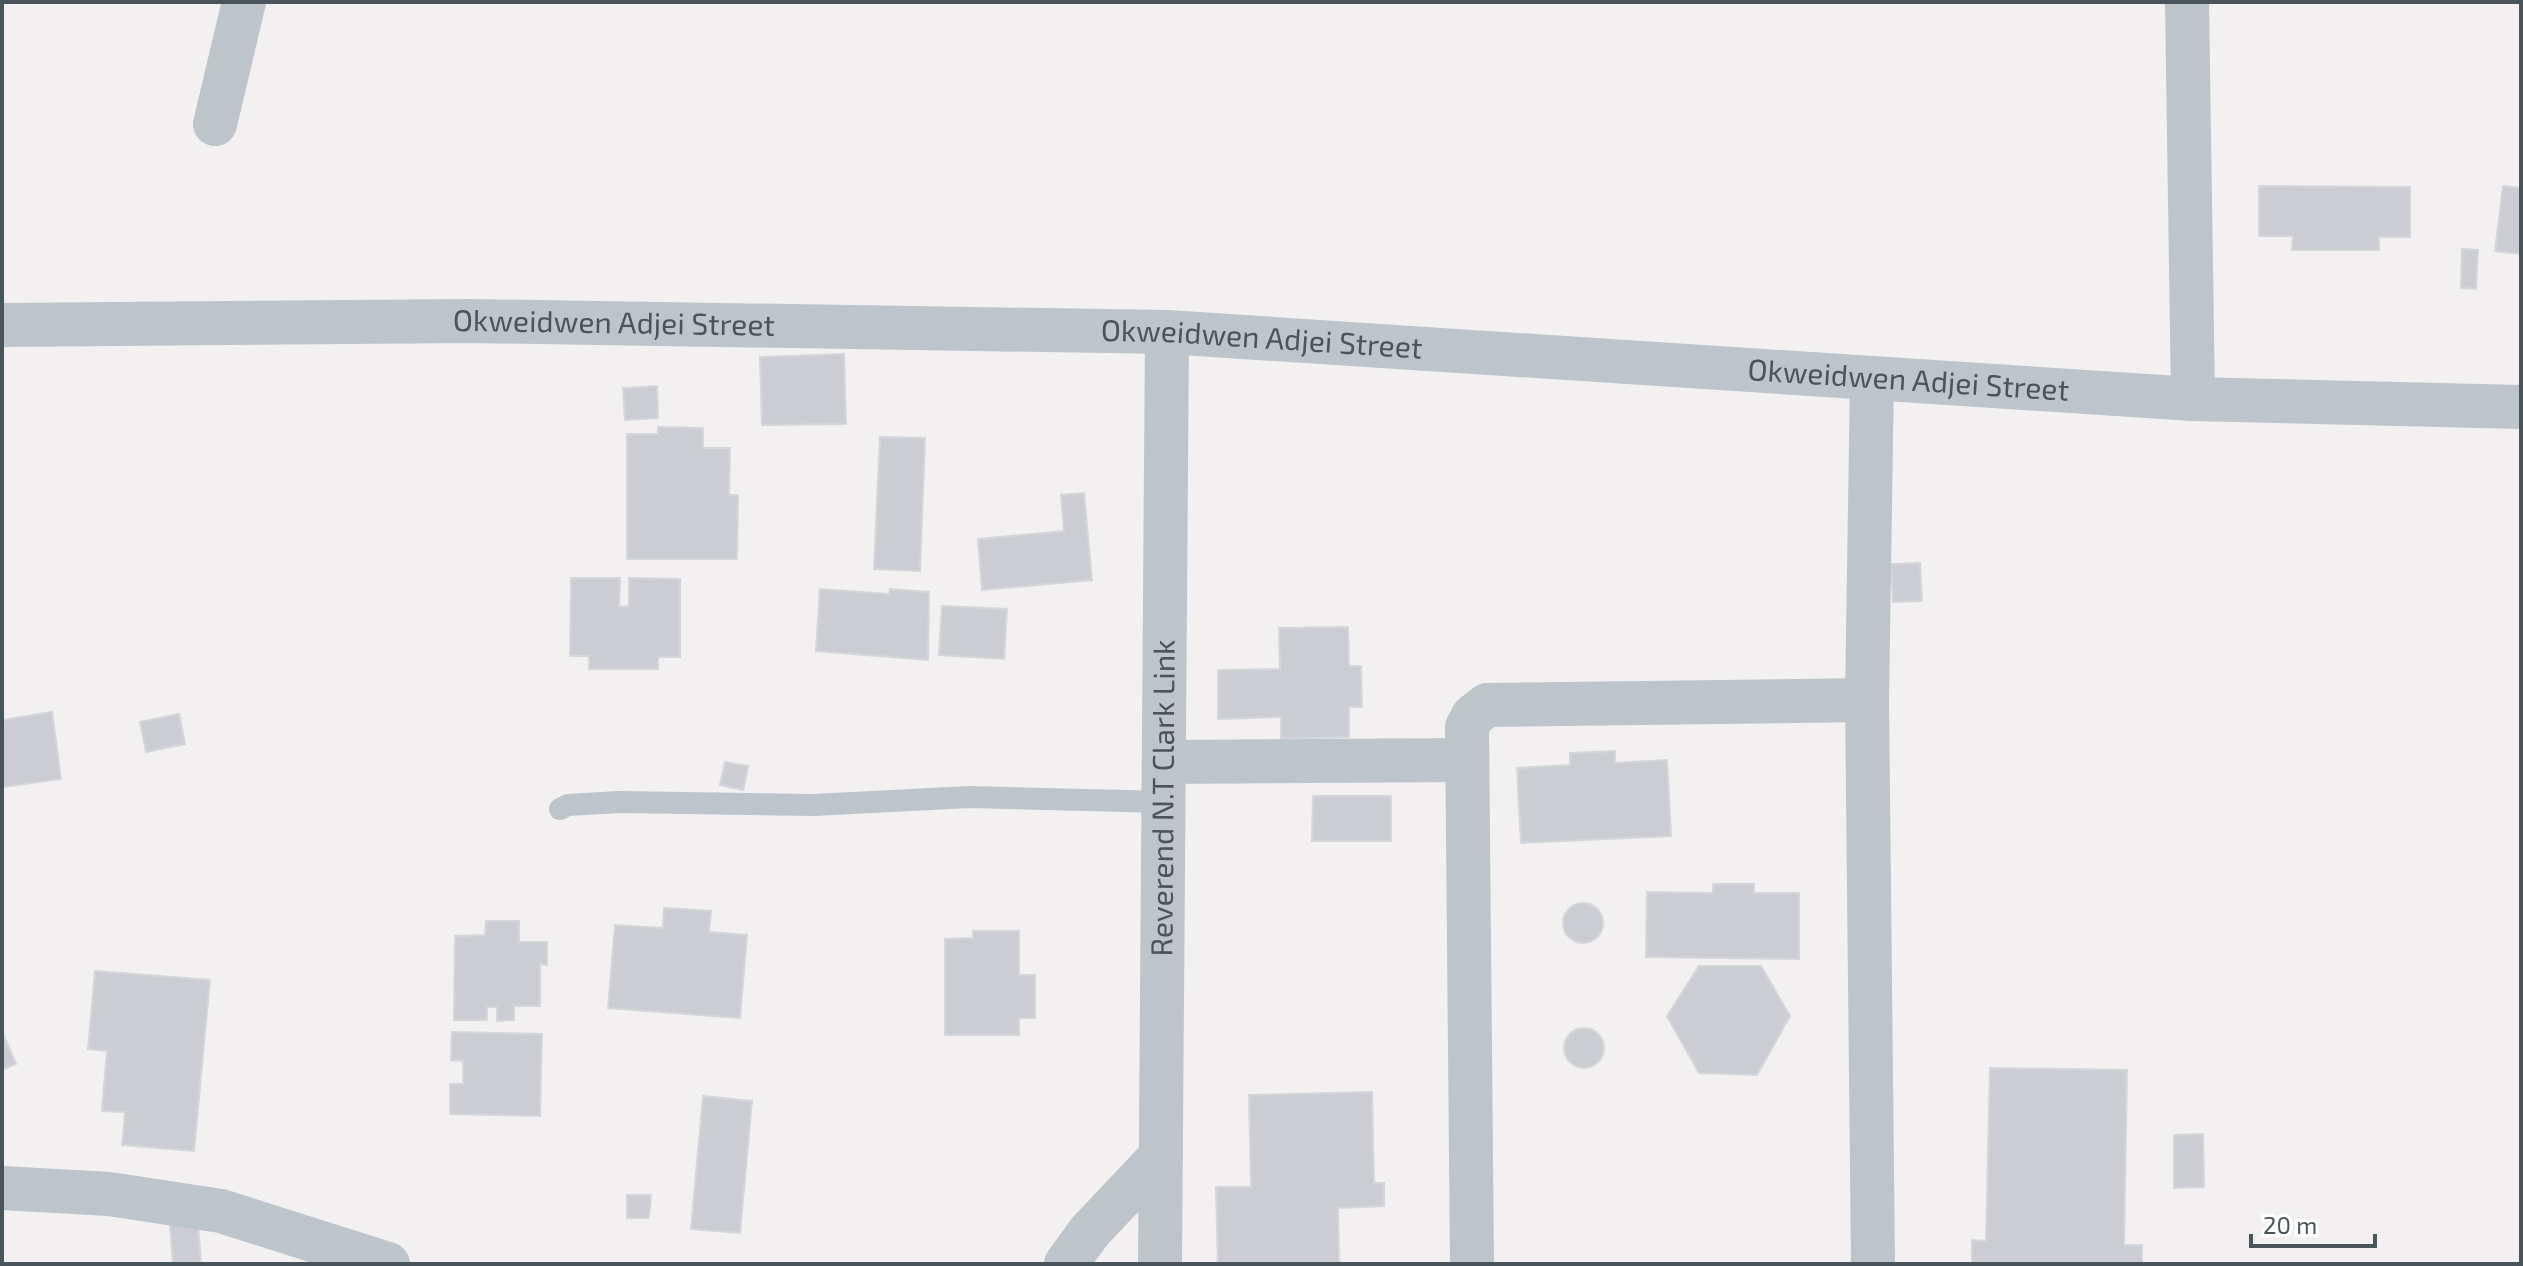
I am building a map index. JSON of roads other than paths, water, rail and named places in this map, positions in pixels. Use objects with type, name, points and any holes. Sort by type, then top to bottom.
[{"type":"street","points":[[215,124],[244,2]]},
{"type":"street","points":[[2187,2],[2193,399]]},
{"type":"street","name":"Okweidwen Adjei Street","points":[[2,325],[470,321],[1167,332],[2193,399],[2521,407]]},
{"type":"street","name":"Reverend N.T Clark Link","points":[[1160,1264],[1167,332]]},
{"type":"street","points":[[1872,378],[1867,700],[1873,1264]]},
{"type":"street","points":[[1472,1264],[1467,727],[1473,716],[1487,705],[1867,700]]},
{"type":"street","points":[[1165,782],[1467,760]]},
{"type":"street","points":[[1066,1264],[1090,1231],[1161,1156]]},
{"type":"street","points":[[2,1188],[109,1194],[221,1211],[388,1264]]},
{"type":"lane","points":[[560,809],[568,805],[619,802],[814,805],[1165,782]]}]
